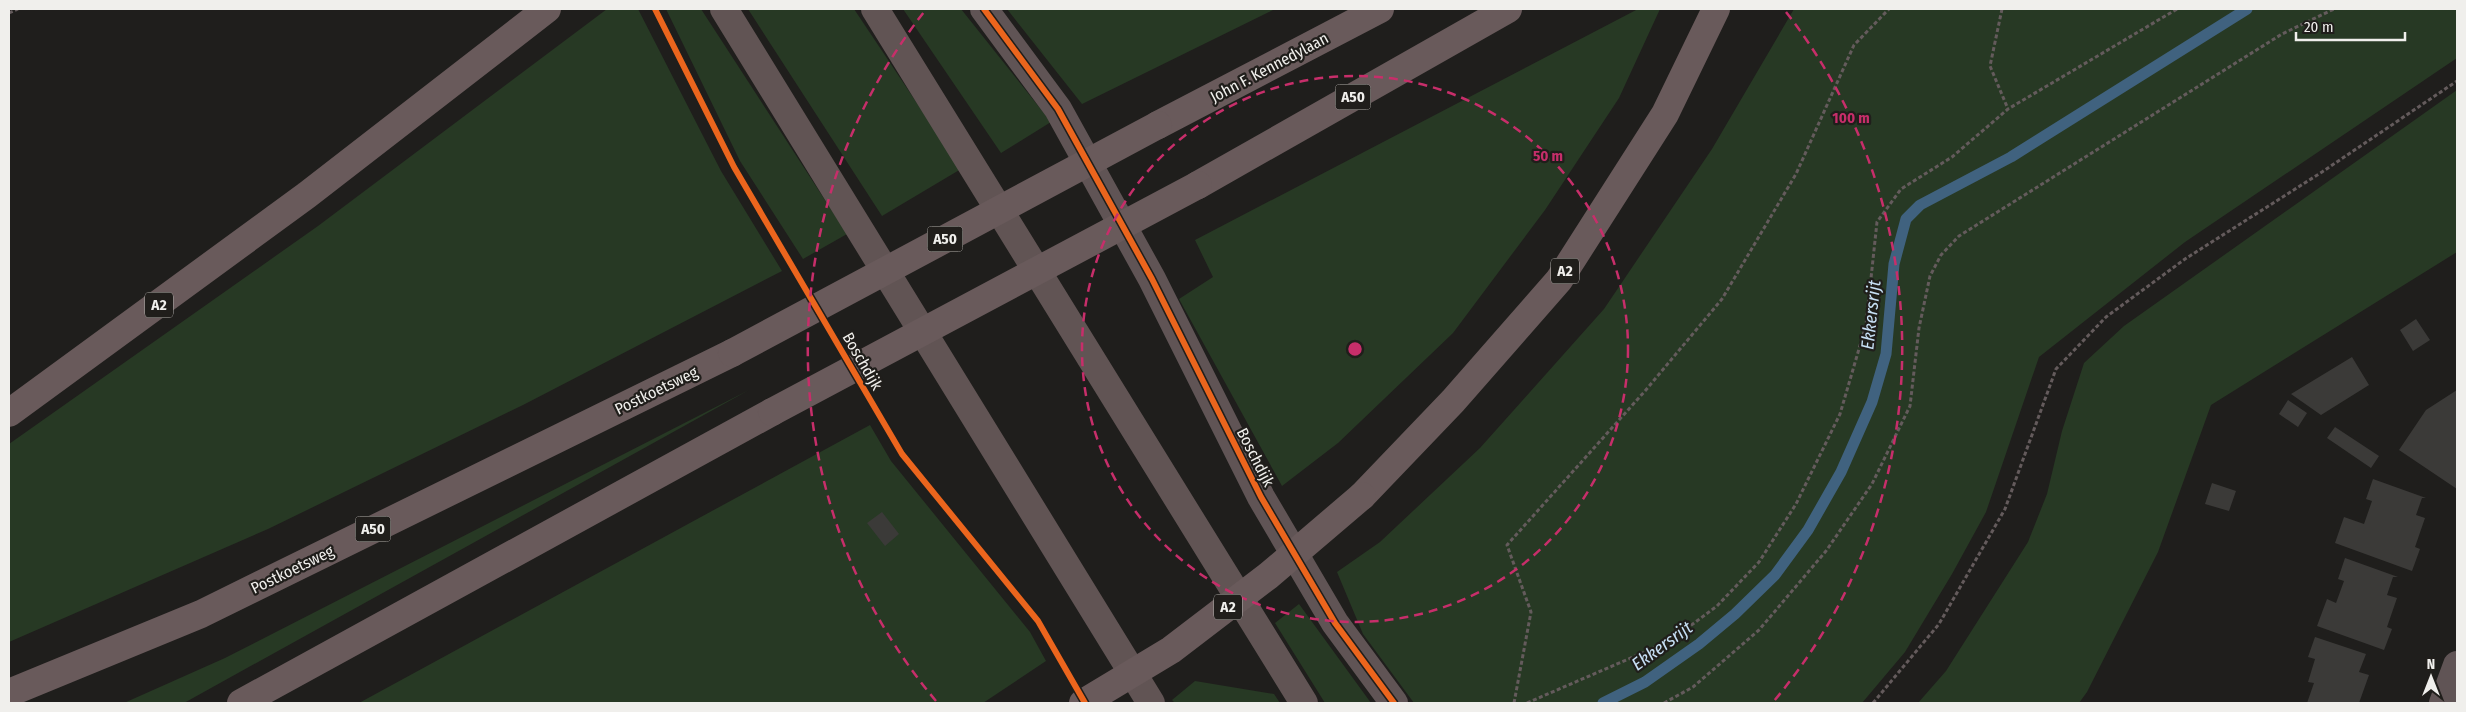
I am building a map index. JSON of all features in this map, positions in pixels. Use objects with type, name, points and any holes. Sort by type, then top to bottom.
[{"type":"highway","name":"A2","points":[[9,414],[307,195],[547,9]]},
{"type":"highway","name":"John F. Kennedylaan","points":[[732,353],[1380,9]]},
{"type":"highway","name":"Boschdijk","points":[[241,703],[772,412],[1198,185],[1508,9]]},
{"type":"highway","name":"A2","points":[[1083,703],[1171,650],[1268,576],[1362,496],[1453,401],[1559,280],[1665,114],[1716,9]]},
{"type":"highway","name":"Postkoetsweg","points":[[9,693],[201,614],[732,353]]},
{"type":"main road","points":[[724,9],[1151,703]]},
{"type":"main road","points":[[875,9],[1304,703]]},
{"type":"street","name":"Boschdijk","points":[[984,9],[1058,109],[1152,279],[1260,497],[1335,623],[1394,703]]},
{"type":"street","points":[[2444,703],[2457,665]]},
{"type":"path","points":[[9,13],[18,9]]},
{"type":"path","points":[[1514,703],[1531,612],[1507,545],[1645,391],[1722,299],[1796,174],[1854,45],[1889,9]]},
{"type":"path","points":[[2002,9],[1990,66],[2008,109]]},
{"type":"path","points":[[1527,703],[1670,641],[1717,606],[1759,562],[1796,504],[1840,414],[1866,325],[1876,222],[1901,189],[1952,157],[2008,109],[2177,9]]},
{"type":"path","points":[[1664,703],[1693,687],[1759,630],[1826,551],[1872,484],[1910,406],[1920,328],[1930,276],[1941,255],[1959,236],[2282,34],[2334,9]]},
{"type":"path","points":[[1872,703],[1939,624],[2005,509],[2056,369],[2106,317],[2185,259],[2322,172],[2457,81]]},
{"type":"green space","points":[[607,9],[638,9],[721,171],[782,271],[523,405],[268,529],[9,642],[9,444],[318,226]]},
{"type":"green space","points":[[666,9],[701,9],[847,234],[803,259],[740,161]]},
{"type":"green space","points":[[748,9],[854,9],[961,169],[882,216]]},
{"type":"green space","points":[[903,9],[961,9],[1051,122],[1001,153]]},
{"type":"green space","points":[[1007,9],[1275,9],[1082,104]]},
{"type":"green space","points":[[1638,9],[1660,9],[1619,98],[1545,210],[1453,333],[1338,443],[1282,486],[1179,299],[1213,277],[1195,240]]},
{"type":"green space","points":[[1794,9],[2457,9],[2457,58],[2185,242],[2039,357],[1986,512],[1952,574],[1905,652],[1862,703],[1414,703],[1363,634],[1337,572],[1380,542],[1480,448],[1604,309],[1712,149]]},
{"type":"green space","points":[[2457,90],[2457,252],[2211,405],[2158,552],[2087,692],[2079,703],[1918,703],[1946,671],[2028,542],[2047,494],[2062,431],[2084,363],[2124,326]]},
{"type":"green space","points":[[749,390],[184,703],[124,703],[225,658]]},
{"type":"green space","points":[[870,425],[891,461],[1030,632],[1046,661],[983,703],[359,703]]},
{"type":"green space","points":[[1299,604],[1371,703],[1325,703],[1275,623]]},
{"type":"green space","points":[[1195,681],[1274,694],[1280,703],[1175,703],[1172,700]]},
{"type":"building","points":[[2416,319],[2430,340],[2413,351],[2400,330]]},
{"type":"building","points":[[2352,357],[2369,385],[2321,415],[2291,394]]},
{"type":"building","points":[[2457,390],[2457,489],[2399,450],[2426,410]]},
{"type":"building","points":[[2288,400],[2307,413],[2298,427],[2279,414]]},
{"type":"building","points":[[2335,427],[2379,456],[2371,468],[2327,438]]},
{"type":"building","points":[[2373,479],[2426,498],[2422,498],[2416,515],[2425,518],[2415,547],[2420,549],[2412,571],[2335,543],[2344,517],[2364,524],[2372,501],[2366,499]]},
{"type":"building","points":[[2212,483],[2236,491],[2229,511],[2205,504]]},
{"type":"building","points":[[882,512],[899,534],[885,546],[867,523]]},
{"type":"building","points":[[2345,558],[2398,577],[2393,577],[2387,595],[2397,598],[2387,627],[2392,629],[2384,650],[2317,626],[2327,599],[2336,603],[2344,581],[2338,579]]},
{"type":"building","points":[[2315,637],[2366,654],[2359,672],[2369,675],[2359,703],[2307,703],[2314,683],[2308,682],[2315,659],[2308,657]]},
{"type":"waterway","name":"Ekkersrijt","points":[[1603,703],[1645,682],[1699,644],[1735,614],[1775,575],[1808,530],[1841,472],[1872,402],[1886,354],[1894,264],[1906,219],[1920,205],[2011,157],[2247,9]]},
{"type":"cycle path","points":[[655,9],[734,167],[902,454],[1038,621],[1085,703]]},
{"type":"cycle path","points":[[984,9],[1058,109],[1152,279],[1261,497],[1335,623],[1394,703]]}]
